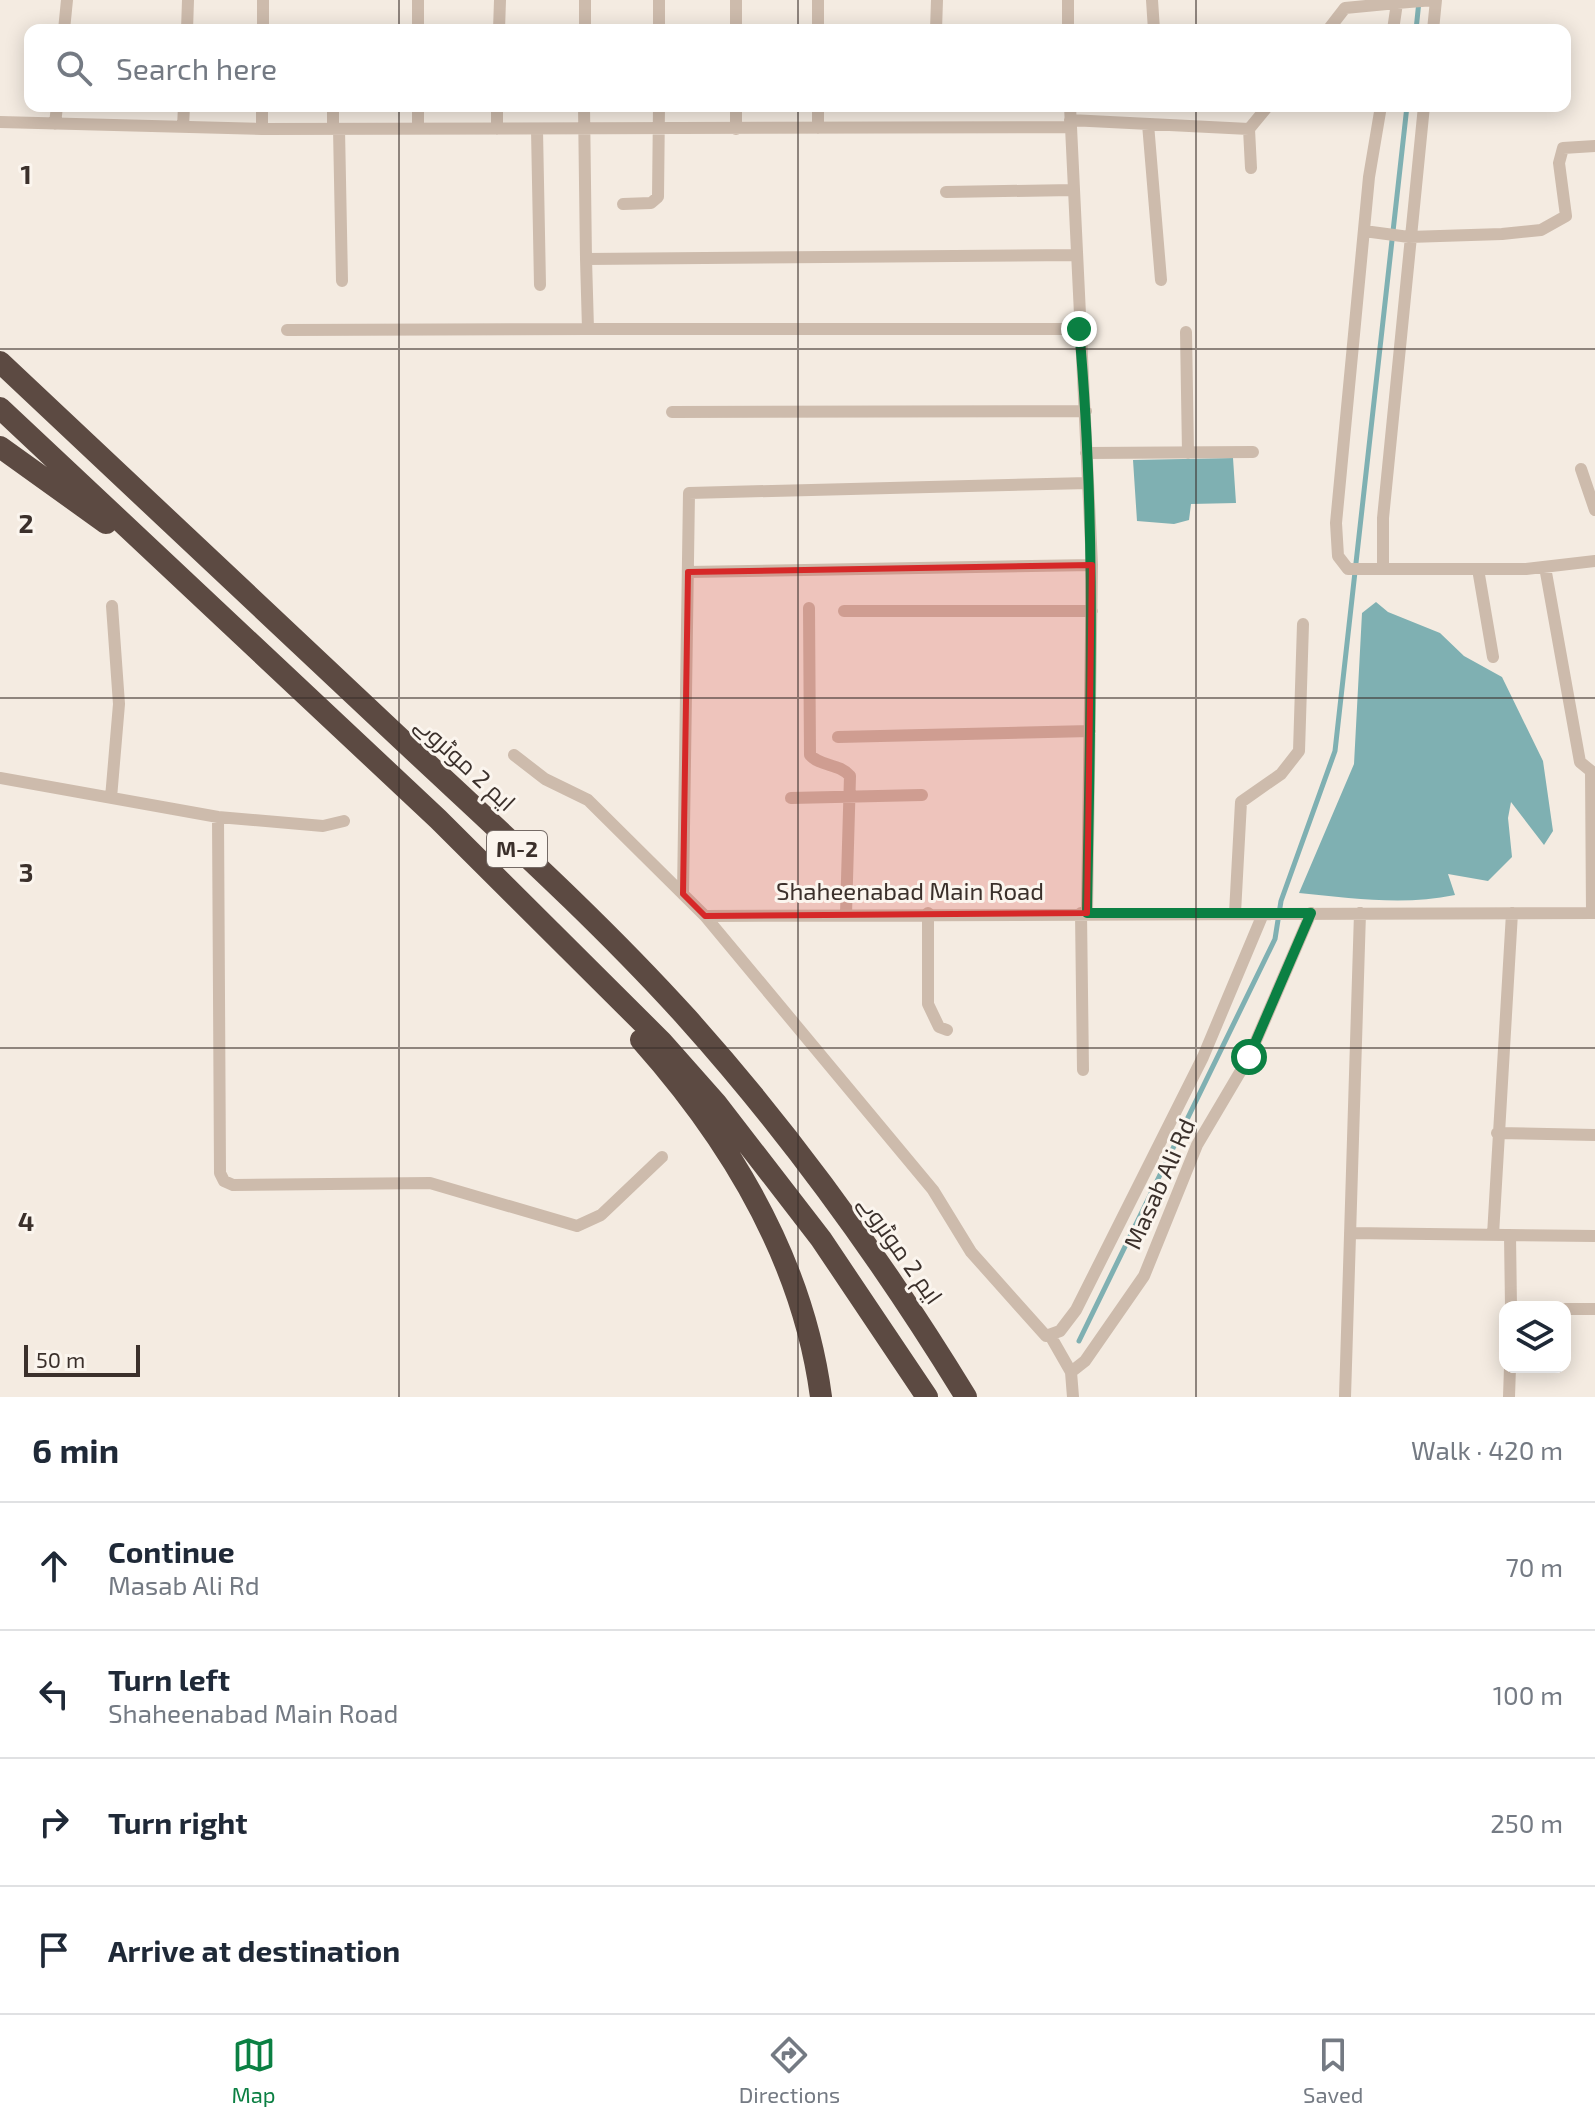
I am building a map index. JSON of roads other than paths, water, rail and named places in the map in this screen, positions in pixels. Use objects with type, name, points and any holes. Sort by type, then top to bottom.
[{"type":"highway","name":"ایم 2 موٹروے","points":[[0,362],[629,957],[742,1083],[855,1228],[966,1397]]},
{"type":"highway","name":"M-2","points":[[0,408],[438,819],[606,983],[716,1103],[821,1239],[927,1397]]},
{"type":"highway","points":[[0,447],[184,580]]},
{"type":"highway","points":[[438,819],[651,1051],[725,1146],[762,1210],[793,1283],[813,1351],[821,1397]]},
{"type":"highway","points":[[742,1083],[833,1179],[983,1397]]},
{"type":"street","points":[[65,24],[67,0]]},
{"type":"street","points":[[187,24],[188,0]]},
{"type":"street","points":[[263,0],[263,24]]},
{"type":"street","points":[[418,0],[418,24]]},
{"type":"street","points":[[499,24],[500,0]]},
{"type":"street","points":[[585,0],[585,24]]},
{"type":"street","points":[[659,0],[659,24]]},
{"type":"street","points":[[736,0],[736,24]]},
{"type":"street","points":[[818,0],[818,24]]},
{"type":"street","points":[[936,24],[937,0]]},
{"type":"street","points":[[1068,0],[1068,24]]},
{"type":"street","points":[[1152,0],[1154,24]]},
{"type":"street","points":[[1333,24],[1345,8],[1435,0],[1433,24]]},
{"type":"street","points":[[1395,24],[1404,1]]},
{"type":"street","points":[[55,124],[56,112]]},
{"type":"street","points":[[183,127],[184,112]]},
{"type":"street","points":[[262,112],[262,129]]},
{"type":"street","points":[[334,112],[342,281]]},
{"type":"street","points":[[418,112],[418,128]]},
{"type":"street","points":[[497,112],[497,129]]},
{"type":"street","points":[[584,112],[588,329]]},
{"type":"street","points":[[623,204],[656,202],[659,112]]},
{"type":"street","points":[[736,112],[736,129]]},
{"type":"street","points":[[818,112],[818,128]]},
{"type":"street","points":[[1070,112],[1092,565],[1083,1070]]},
{"type":"street","points":[[1251,168],[1249,129],[1263,112]]},
{"type":"street","points":[[1380,112],[1364,231],[1336,523],[1338,556],[1348,569],[1545,567],[1595,561]]},
{"type":"street","points":[[1383,568],[1383,518],[1404,236],[1423,112]]},
{"type":"street","points":[[0,122],[262,129],[583,130],[1070,124],[1249,129]]},
{"type":"street","points":[[1148,124],[1161,280]]},
{"type":"street","points":[[537,130],[540,285]]},
{"type":"street","points":[[1364,231],[1404,236],[1541,230],[1566,216],[1559,163],[1563,148],[1595,146]]},
{"type":"street","points":[[946,192],[1073,190]]},
{"type":"street","points":[[586,259],[1077,255]]},
{"type":"street","points":[[287,330],[1079,329]]},
{"type":"street","points":[[1186,332],[1188,453]]},
{"type":"street","points":[[672,412],[1086,411]]},
{"type":"street","points":[[1086,453],[1253,452]]},
{"type":"street","points":[[1581,469],[1595,510]]},
{"type":"street","points":[[683,894],[689,493],[1088,483]]},
{"type":"street","points":[[688,572],[1092,565]]},
{"type":"street","points":[[1545,567],[1580,762],[1591,771],[1593,913]]},
{"type":"street","points":[[1478,569],[1493,657]]},
{"type":"street","points":[[111,798],[119,704],[112,606]]},
{"type":"street","points":[[809,608],[810,755],[816,761],[846,771],[850,776],[846,914]]},
{"type":"street","points":[[844,611],[1092,611]]},
{"type":"street","points":[[1235,913],[1241,802],[1281,774],[1299,751],[1303,624]]},
{"type":"street","points":[[838,737],[1090,731]]},
{"type":"street","points":[[514,755],[545,779],[588,800],[705,916],[933,1190],[971,1252],[1037,1328],[1051,1337],[1071,1372],[1073,1397]]},
{"type":"street","points":[[0,778],[218,817],[323,826],[344,821]]},
{"type":"street","points":[[791,798],[922,795]]},
{"type":"street","points":[[218,817],[220,1173],[224,1181],[233,1185],[430,1183],[577,1226],[601,1215],[662,1157]]},
{"type":"street","points":[[928,913],[928,1004],[939,1027],[947,1030]]},
{"type":"street","name":"Masab Ali Rd","points":[[1071,1372],[1085,1361],[1144,1276],[1197,1145],[1249,1057],[1311,913]]},
{"type":"street","points":[[1345,1397],[1360,913]]},
{"type":"street","points":[[1493,1235],[1512,913]]},
{"type":"street","name":"Shaheenabad Main Road","points":[[705,916],[1593,913]]},
{"type":"street","points":[[1051,1337],[1076,1310],[1203,1057],[1263,914]]},
{"type":"street","points":[[1497,1133],[1595,1135]]},
{"type":"street","points":[[1350,1233],[1595,1236]]},
{"type":"street","points":[[1510,1235],[1511,1301]]},
{"type":"street","points":[[1571,1309],[1595,1309]]},
{"type":"street","points":[[1509,1397],[1510,1373]]},
{"type":"water","points":[[1233,458],[1236,503],[1191,504],[1189,520],[1174,524],[1137,521],[1133,460]]},
{"type":"water","points":[[1376,602],[1388,612],[1440,633],[1464,656],[1502,677],[1543,761],[1553,831],[1544,845],[1511,802],[1508,818],[1512,857],[1488,881],[1448,874],[1455,895],[1396,901],[1299,893],[1354,764],[1362,613]]},
{"type":"waterway","points":[[1417,24],[1419,1]]},
{"type":"waterway","points":[[1079,1341],[1275,939],[1281,901],[1335,751],[1406,112]]}]
